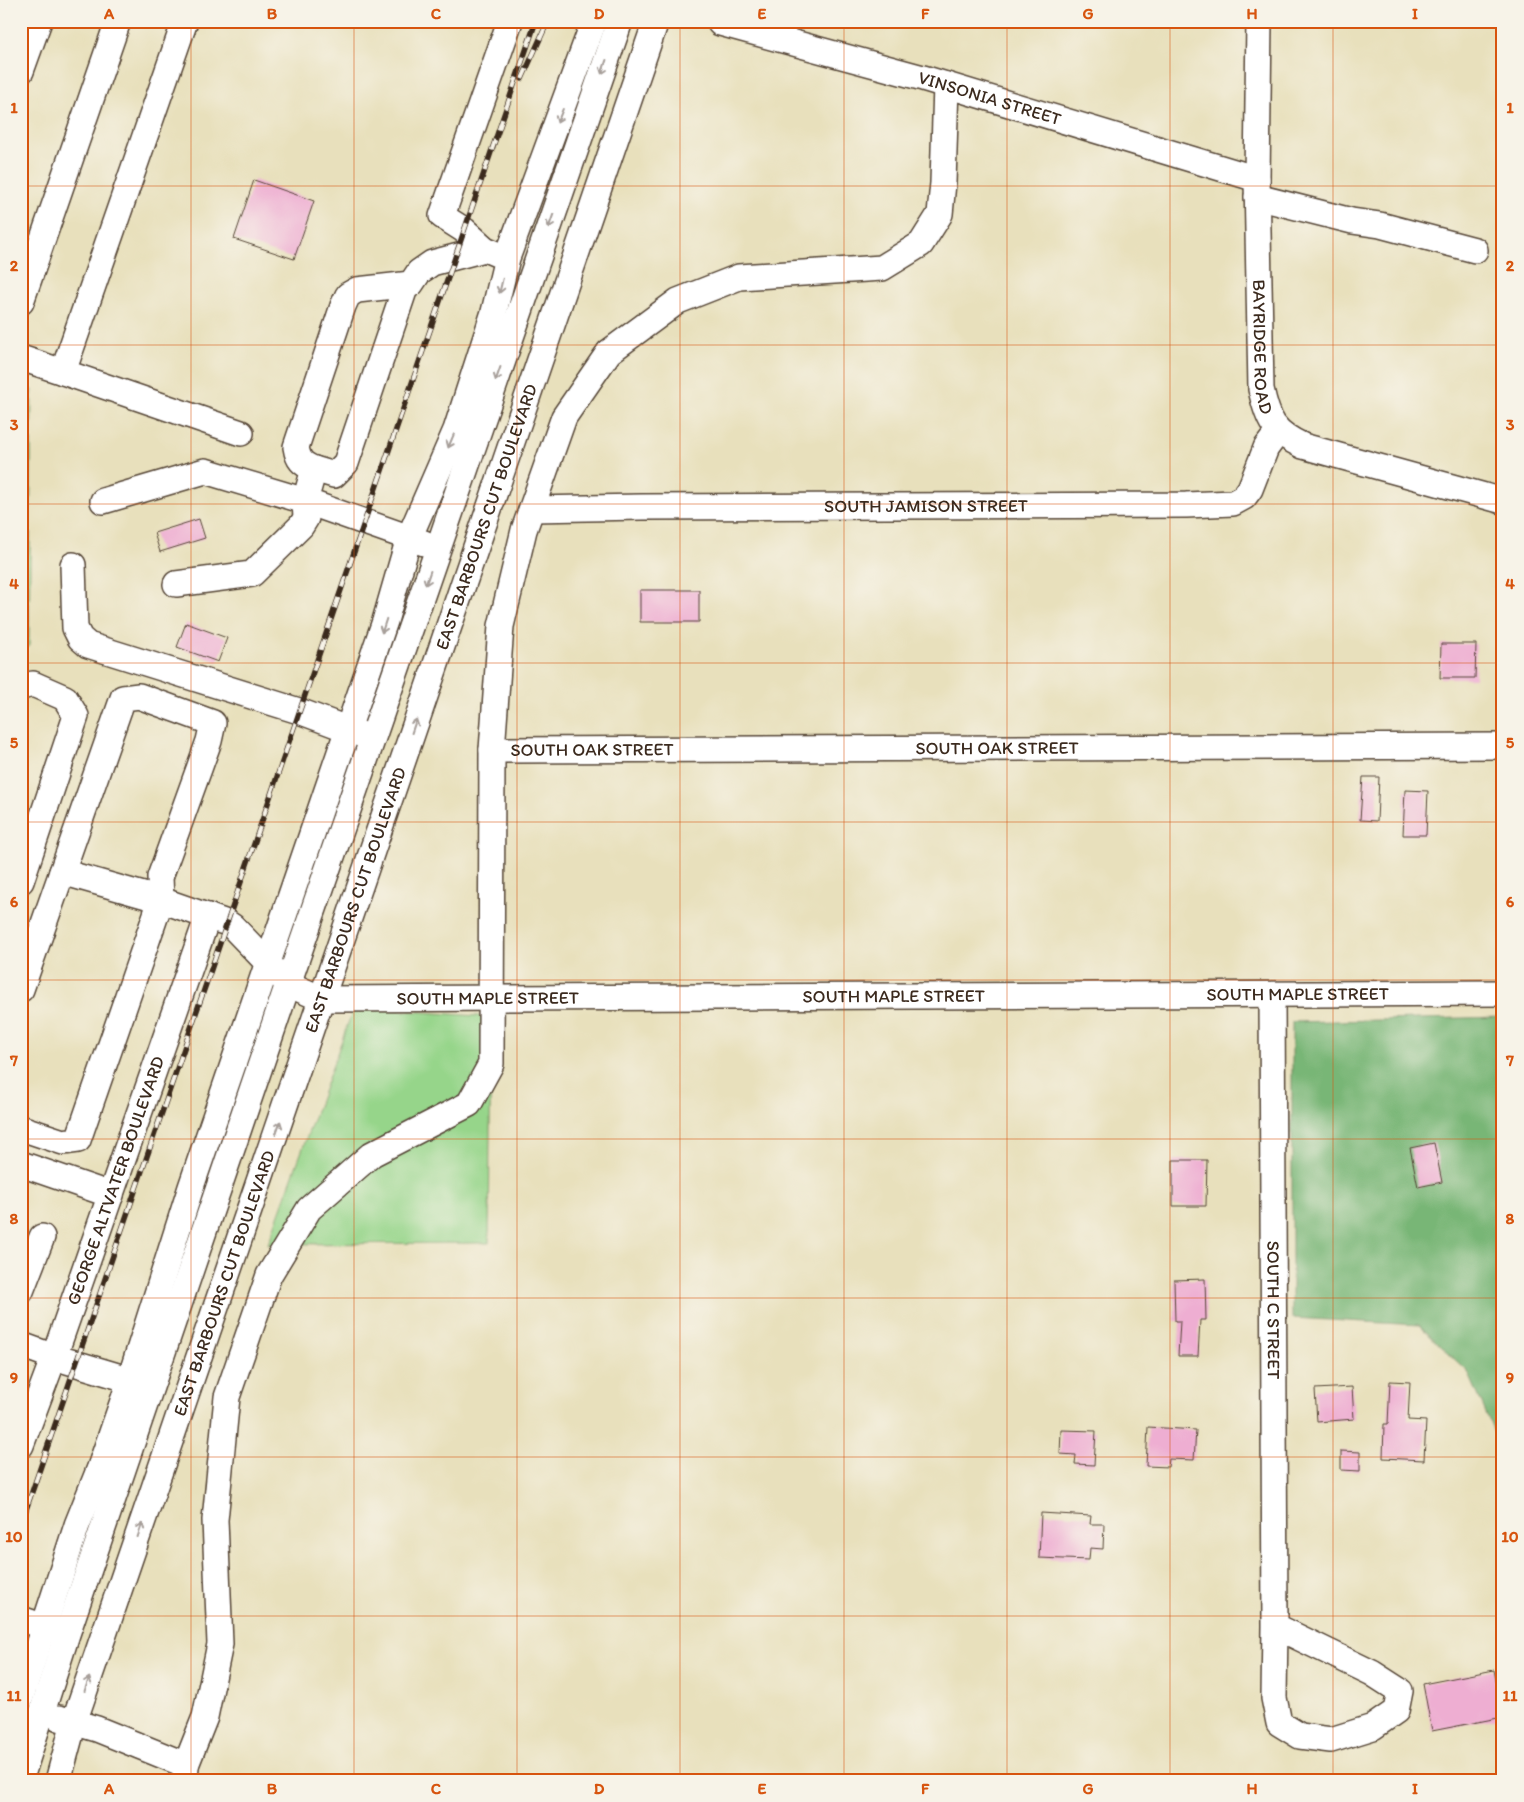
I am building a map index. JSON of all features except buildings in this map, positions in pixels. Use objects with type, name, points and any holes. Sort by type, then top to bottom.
[{"type":"street","points":[[21,71],[39,21]]},
{"type":"street","points":[[21,302],[118,21]]},
{"type":"street","points":[[63,372],[185,21]]},
{"type":"street","points":[[510,21],[442,216],[496,254],[568,279]]},
{"type":"street","points":[[21,1697],[33,1623],[77,1525],[99,1470],[140,1383],[188,1196],[349,729],[385,621],[409,538],[456,430],[494,312],[496,254],[594,21]]},
{"type":"street","name":"EAST BARBOURS CUT BOULEVARD","points":[[21,1778],[68,1634],[140,1383],[202,1236],[620,21]]},
{"type":"street","name":"EAST BARBOURS CUT BOULEVARD","points":[[58,1781],[74,1722],[656,21]]},
{"type":"street","name":"BAYRIDGE ROAD","points":[[1258,21],[1257,188],[1261,389],[1270,423],[1278,432],[1303,446],[1503,501]]},
{"type":"street","name":"VINSONIA STREET","points":[[720,23],[946,85],[1352,221],[1380,225],[1475,250]]},
{"type":"street","points":[[42,1712],[97,1729],[186,1773],[205,1717],[220,1644],[215,1520],[227,1397],[269,1274],[310,1209],[372,1154],[469,1104],[491,1064],[492,750],[501,626],[524,530],[564,417],[609,352],[678,301],[739,278],[882,268],[921,244],[940,214],[944,183],[946,85]]},
{"type":"street","points":[[406,285],[346,464],[334,475],[304,465],[298,458],[296,447],[348,295],[357,290],[411,284],[419,272],[432,263],[496,254]]},
{"type":"street","points":[[21,358],[241,433]]},
{"type":"street","name":"SOUTH JAMISON STREET","points":[[532,510],[642,507],[1186,505],[1233,503],[1244,497],[1250,489],[1266,448],[1278,432]]},
{"type":"street","points":[[176,584],[252,574],[301,526],[306,518],[305,501],[314,469]]},
{"type":"street","points":[[103,501],[204,471],[305,501],[438,548]]},
{"type":"street","points":[[456,498],[489,508]]},
{"type":"street","points":[[73,564],[75,628],[80,638],[88,645],[299,711],[406,750]]},
{"type":"street","points":[[21,687],[33,684],[64,698],[76,716],[21,881]]},
{"type":"street","points":[[21,988],[123,698],[139,696],[213,723],[209,741],[160,877],[160,900],[78,1140],[63,1142],[21,1128]]},
{"type":"street","name":"SOUTH OAK STREET","points":[[492,750],[1503,746]]},
{"type":"street","points":[[62,872],[160,900],[208,916],[233,927],[288,984]]},
{"type":"street","name":"GEORGE ALTVATER BOULEVARD","points":[[21,1445],[54,1357],[208,916]]},
{"type":"street","name":"SOUTH MAPLE STREET","points":[[288,984],[322,999],[1503,993]]},
{"type":"street","name":"SOUTH C STREET","points":[[1272,995],[1274,1698],[1279,1723],[1300,1736],[1331,1740],[1373,1726],[1396,1711],[1400,1691],[1372,1673],[1275,1626]]},
{"type":"street","points":[[21,1164],[111,1195]]},
{"type":"street","points":[[202,1236],[236,1247]]},
{"type":"street","points":[[21,1290],[42,1237]]},
{"type":"street","points":[[21,1345],[185,1397]]},
{"type":"street","points":[[33,1623],[68,1634]]},
{"type":"green space","points":[[21,386],[32,390],[29,647],[21,648]]},
{"type":"green space","points":[[354,1007],[491,1017],[489,1243],[268,1244]]},
{"type":"green space","points":[[1503,1017],[1503,1452],[1468,1372],[1419,1325],[1292,1318],[1292,1022]]},
{"type":"railway","points":[[21,1524],[536,21]]},
{"type":"railway","points":[[522,79],[548,21]]}]
